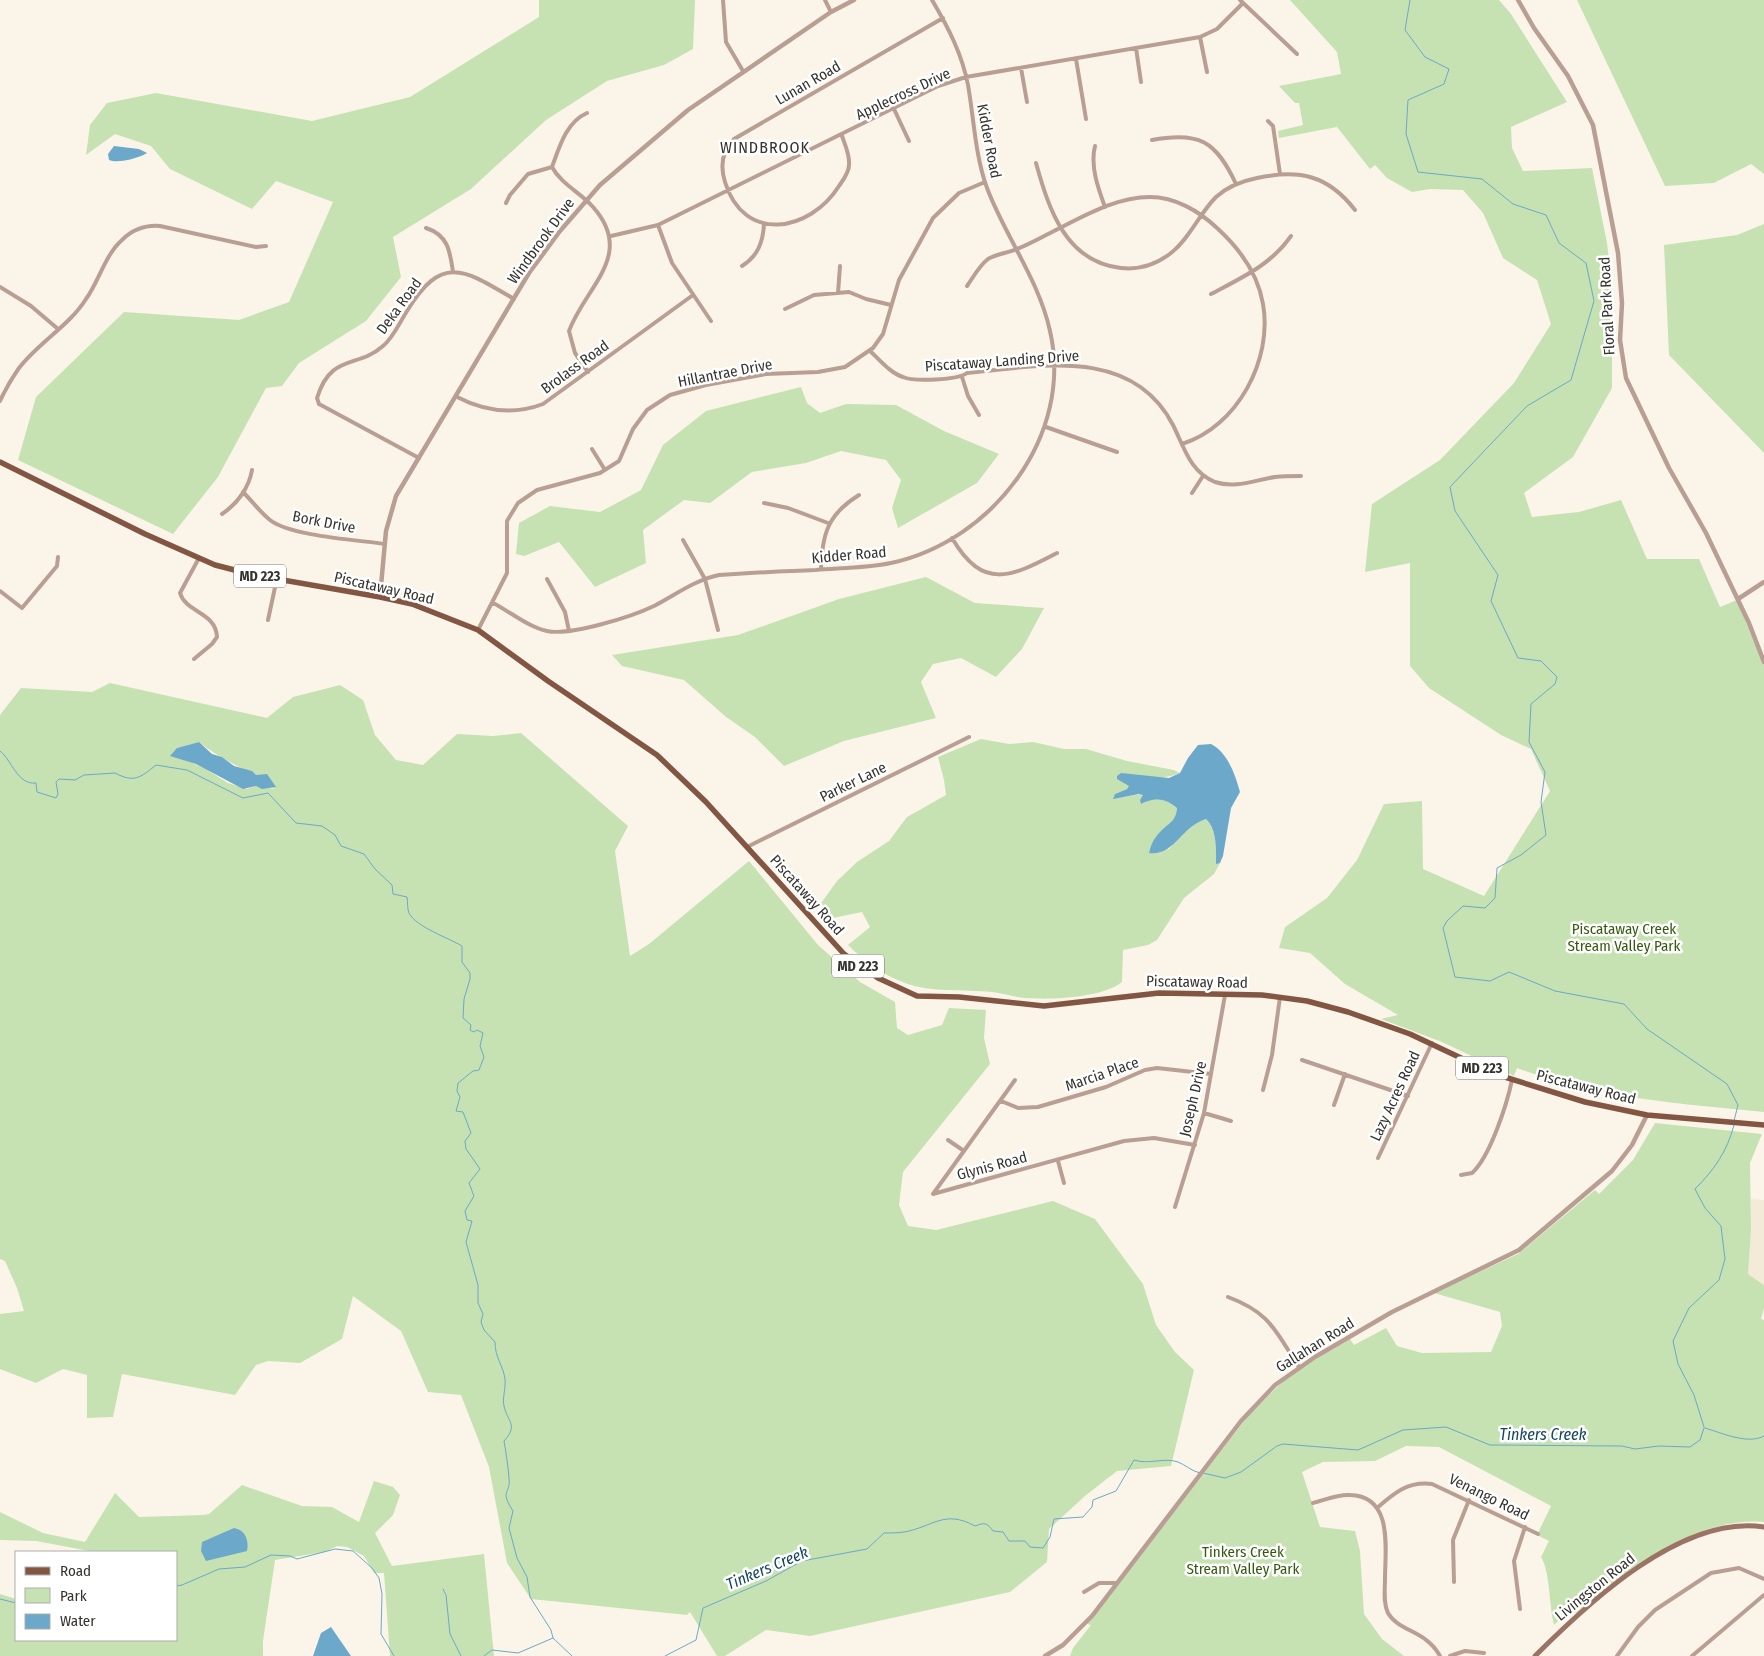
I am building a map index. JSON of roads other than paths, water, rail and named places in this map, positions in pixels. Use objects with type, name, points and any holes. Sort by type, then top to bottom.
[{"type":"main road","name":"Piscataway Road","points":[[0,462],[199,558],[233,570],[412,604],[478,630],[548,681],[657,755],[706,802],[844,954],[864,970],[911,994],[1044,1006],[1142,994],[1280,997],[1307,1001],[1348,1012],[1432,1043],[1512,1080],[1585,1102],[1647,1115],[1764,1125]]},
{"type":"main road","name":"Livingston Road","points":[[1535,1656],[1574,1617],[1640,1564],[1712,1531],[1740,1526],[1764,1527]]},
{"type":"street","points":[[723,0],[726,42],[743,71]]},
{"type":"street","points":[[825,0],[831,12]]},
{"type":"street","name":"Windbrook Drive","points":[[380,597],[389,516],[396,496],[514,299],[545,251],[586,200],[610,174],[634,154],[743,71],[831,12],[854,0]]},
{"type":"street","name":"Kidder Road","points":[[492,602],[541,629],[555,632],[645,610],[705,579],[719,575],[890,563],[928,550],[952,538],[985,514],[1012,486],[1027,464],[1046,427],[1052,400],[1055,366],[1050,331],[1045,312],[985,182],[961,56],[932,0]]},
{"type":"street","name":"Floral Park Road","points":[[1518,0],[1534,28],[1568,76],[1593,125],[1618,253],[1622,303],[1620,340],[1626,378],[1669,468],[1706,533],[1738,599],[1764,662]]},
{"type":"street","points":[[1242,1],[1297,54]]},
{"type":"street","name":"Applecross Drive","points":[[611,236],[658,225],[842,136],[925,92],[966,77],[1200,37],[1217,29],[1242,1]]},
{"type":"street","name":"Lunan Road","points":[[729,192],[723,175],[723,156],[736,137],[943,18]]},
{"type":"street","points":[[1200,37],[1207,72]]},
{"type":"street","points":[[1136,48],[1141,82]]},
{"type":"street","points":[[1076,59],[1086,120]]},
{"type":"street","points":[[1021,68],[1027,102]]},
{"type":"street","points":[[894,109],[909,141]]},
{"type":"street","points":[[552,167],[558,148],[573,123],[580,116],[587,113]]},
{"type":"street","points":[[1268,121],[1272,126],[1280,174]]},
{"type":"street","points":[[729,192],[744,214],[756,222],[787,224],[798,220],[818,209],[833,195],[849,166],[842,136]]},
{"type":"street","points":[[1152,140],[1187,136],[1204,141],[1221,155],[1236,184]]},
{"type":"street","points":[[1095,146],[1093,156],[1095,171],[1105,207]]},
{"type":"street","points":[[1036,163],[1061,228],[1072,244],[1096,262],[1114,267],[1132,268],[1153,264],[1170,254],[1182,243],[1217,196],[1236,184],[1280,174],[1301,174],[1325,182],[1340,192],[1355,210]]},
{"type":"street","points":[[552,167],[586,200],[601,218],[611,236],[611,248],[602,274],[569,331],[575,353],[588,372]]},
{"type":"street","points":[[506,203],[510,195],[528,174],[552,167]]},
{"type":"street","name":"Hillantrae Drive","points":[[478,630],[507,573],[507,521],[518,503],[538,490],[605,470],[619,461],[633,429],[647,410],[670,395],[706,385],[766,374],[818,372],[845,366],[870,350],[883,334],[899,280],[933,218],[959,193],[985,182]]},
{"type":"street","points":[[968,286],[978,269],[990,258],[1016,250],[1105,207],[1130,199],[1154,198],[1178,203],[1202,214],[1229,240],[1252,272],[1261,296],[1265,320],[1262,346],[1240,399],[1228,415],[1210,430],[1182,444]]},
{"type":"street","points":[[742,266],[760,248],[764,224]]},
{"type":"street","points":[[658,225],[668,257],[711,321]]},
{"type":"street","points":[[0,401],[20,367],[86,299],[119,242],[138,230],[160,226],[256,247],[266,246]]},
{"type":"street","points":[[426,228],[440,234],[446,242],[453,272],[479,278],[514,299]]},
{"type":"street","points":[[1211,294],[1252,272],[1278,252],[1290,236]]},
{"type":"street","points":[[838,293],[840,266]]},
{"type":"street","name":"Deka Road","points":[[419,458],[321,405],[316,398],[337,366],[367,356],[384,346],[425,286],[437,276],[453,272]]},
{"type":"street","points":[[0,287],[31,306],[58,329]]},
{"type":"street","points":[[785,308],[814,295],[849,292],[866,299],[891,305]]},
{"type":"street","name":"Brolass Road","points":[[457,397],[472,405],[509,411],[530,409],[543,404],[693,295]]},
{"type":"street","name":"Piscataway Landing Drive","points":[[870,350],[903,378],[936,379],[962,376],[967,373],[1055,366],[1096,368],[1117,374],[1137,385],[1159,404],[1172,423],[1191,462],[1203,476]]},
{"type":"street","points":[[962,376],[968,396],[979,415]]},
{"type":"street","points":[[0,387],[5,390]]},
{"type":"street","points":[[1046,427],[1117,452]]},
{"type":"street","points":[[592,449],[605,470]]},
{"type":"street","points":[[222,514],[230,508],[250,483],[252,470]]},
{"type":"street","points":[[1192,493],[1203,476],[1221,484],[1235,485],[1277,477],[1301,476]]},
{"type":"street","name":"Bork Drive","points":[[243,492],[270,520],[278,524],[329,536],[385,544]]},
{"type":"street","points":[[821,569],[822,547],[828,523],[844,505],[859,494]]},
{"type":"street","points":[[764,503],[788,508],[828,523]]},
{"type":"street","points":[[952,538],[968,562],[994,574],[1018,573],[1057,553]]},
{"type":"street","points":[[682,540],[705,579],[718,630]]},
{"type":"street","points":[[0,592],[22,608],[57,566],[58,557]]},
{"type":"street","points":[[194,658],[212,644],[217,634],[214,623],[182,600],[180,593],[199,558]]},
{"type":"street","points":[[268,620],[277,578]]},
{"type":"street","points":[[547,579],[565,612],[569,630]]},
{"type":"street","points":[[1738,599],[1764,582]]},
{"type":"street","name":"Parker Lane","points":[[747,847],[969,737]]},
{"type":"street","name":"Joseph Drive","points":[[1175,1208],[1204,1112],[1225,995]]},
{"type":"street","points":[[1263,1090],[1272,1055],[1280,997]]},
{"type":"street","name":"Lazy Acres Road","points":[[1378,1158],[1432,1043]]},
{"type":"street","points":[[1302,1060],[1408,1096]]},
{"type":"street","name":"Marcia Place","points":[[1001,1101],[1018,1108],[1038,1107],[1106,1086],[1145,1070],[1157,1068],[1211,1074]]},
{"type":"street","points":[[1334,1105],[1345,1074]]},
{"type":"street","name":"Glynis Road","points":[[1015,1080],[933,1194],[1140,1139],[1171,1139],[1194,1145]]},
{"type":"street","points":[[1462,1175],[1472,1173],[1483,1157],[1504,1112],[1512,1080]]},
{"type":"street","points":[[1204,1112],[1231,1121]]},
{"type":"street","name":"Gallahan Road","points":[[1044,1656],[1063,1645],[1092,1616],[1260,1399],[1299,1367],[1392,1312],[1519,1250],[1612,1171],[1632,1145],[1647,1115]]},
{"type":"street","points":[[948,1140],[964,1151]]},
{"type":"street","points":[[1058,1160],[1064,1183]]},
{"type":"street","points":[[1228,1297],[1247,1304],[1261,1313],[1299,1367]]},
{"type":"street","name":"Venango Road","points":[[1377,1508],[1403,1487],[1419,1483],[1436,1485],[1538,1534]]},
{"type":"street","points":[[1313,1503],[1350,1494],[1368,1501],[1377,1508],[1384,1521],[1386,1531],[1385,1590],[1388,1612],[1402,1627],[1416,1632],[1431,1643],[1440,1656]]},
{"type":"street","points":[[1454,1582],[1453,1540],[1469,1500]]},
{"type":"street","points":[[1520,1608],[1514,1561],[1525,1527]]},
{"type":"street","points":[[1617,1656],[1650,1614],[1676,1594],[1711,1573],[1724,1569],[1739,1568],[1764,1579]]},
{"type":"street","points":[[1084,1592],[1099,1583],[1116,1583]]},
{"type":"street","points":[[1692,1656],[1764,1595]]},
{"type":"street","points":[[1450,1656],[1465,1651],[1484,1653]]},
{"type":"water","points":[[114,146],[139,149],[147,153],[128,160],[113,161],[109,160],[108,154]]},
{"type":"water","points":[[199,742],[212,754],[222,757],[234,766],[252,771],[256,775],[267,774],[276,787],[262,789],[256,786],[243,789],[196,764],[170,756],[177,748]]},
{"type":"water","points":[[1211,744],[1226,758],[1233,771],[1240,792],[1231,808],[1223,856],[1220,863],[1216,864],[1214,834],[1210,823],[1206,819],[1190,828],[1172,846],[1158,853],[1149,853],[1156,836],[1174,819],[1177,808],[1164,800],[1151,800],[1141,804],[1140,800],[1143,795],[1139,794],[1113,799],[1115,794],[1127,789],[1129,786],[1117,779],[1117,776],[1121,773],[1169,778],[1180,773],[1198,745]]},
{"type":"water","points":[[234,1528],[246,1536],[248,1543],[247,1551],[206,1561],[201,1551],[202,1542]]},
{"type":"water","points":[[331,1627],[351,1656],[313,1656],[321,1633]]},
{"type":"waterway","points":[[1410,0],[1405,30],[1425,57],[1449,69],[1444,84],[1408,100],[1406,134],[1418,172],[1482,179],[1513,204],[1546,215],[1559,243],[1586,263],[1594,301],[1571,380],[1527,406],[1450,487],[1455,511],[1498,575],[1491,601],[1518,658],[1541,661],[1557,677],[1555,684],[1531,704],[1529,742],[1545,772],[1541,802],[1546,835],[1521,855],[1497,868],[1495,898],[1485,908],[1463,906],[1447,921],[1443,928],[1455,977],[1490,981],[1509,972],[1555,991],[1624,1004],[1647,1029],[1727,1084],[1738,1105],[1734,1121]]},
{"type":"waterway","points":[[0,751],[19,776],[29,783],[36,783],[37,792],[56,798],[58,794],[56,782],[59,779],[75,780],[84,775],[115,773],[127,778],[137,778],[156,765],[187,770],[243,798],[268,793],[296,823],[322,826],[335,835],[341,846],[364,854],[375,869],[392,885],[393,894],[407,897],[408,911],[418,923],[462,946],[462,962],[470,973],[464,999],[463,1018],[471,1025],[470,1030],[474,1032],[477,1030],[483,1033],[480,1046],[484,1057],[479,1070],[473,1071],[458,1083],[457,1091],[460,1097],[456,1111],[463,1112],[471,1133],[465,1141],[466,1149],[480,1169],[469,1183],[474,1196],[465,1211],[467,1220],[472,1221],[466,1242],[478,1285],[478,1303],[483,1314],[481,1322],[484,1330],[495,1342],[496,1353],[505,1379],[505,1411],[511,1423],[511,1431],[504,1441],[509,1478],[506,1495],[513,1511],[509,1528],[517,1558],[527,1577],[530,1597],[551,1630],[553,1638]]},
{"type":"waterway","points":[[1704,1427],[1694,1395],[1678,1364],[1673,1341],[1689,1308],[1719,1280],[1725,1259],[1721,1226],[1705,1208],[1695,1189],[1719,1160],[1728,1144],[1734,1125]]},
{"type":"waterway","name":"Tinkers Creek","points":[[1203,1473],[1225,1478],[1241,1472],[1277,1446],[1283,1444],[1358,1450],[1403,1430],[1446,1427],[1490,1445],[1622,1446],[1635,1449],[1659,1446],[1690,1447],[1700,1440],[1704,1428]]},
{"type":"waterway","points":[[1705,1428],[1743,1439],[1764,1436]]},
{"type":"waterway","name":"Tinkers Creek","points":[[665,1656],[696,1640],[703,1608],[766,1581],[802,1561],[867,1549],[884,1533],[914,1530],[947,1519],[964,1521],[975,1526],[986,1524],[993,1531],[1003,1532],[1009,1541],[1025,1541],[1030,1547],[1043,1548],[1050,1537],[1054,1519],[1083,1517],[1092,1507],[1093,1500],[1116,1491],[1134,1460],[1145,1462],[1173,1461],[1200,1473]]},
{"type":"waterway","name":"Tinkers Creek","points":[[178,1586],[219,1569],[245,1567],[271,1555],[290,1556],[297,1559],[335,1549],[353,1551],[372,1568],[379,1578],[382,1594],[381,1634],[394,1656]]},
{"type":"waterway","points":[[443,1589],[446,1595],[450,1634],[461,1656]]},
{"type":"waterway","name":"Tinkers Creek","points":[[0,1599],[15,1603]]},
{"type":"waterway","name":"Tinkers Creek","points":[[484,1656],[492,1650],[518,1653],[553,1638],[572,1656]]},
{"type":"district","name":"WINDBROOK","points":[[765,147]]},
{"type":"park label","name":"Piscataway Creek Stream Valley Park","points":[[1624,938]]},
{"type":"park label","name":"Tinkers Creek Stream Valley Park","points":[[1243,1560]]}]
